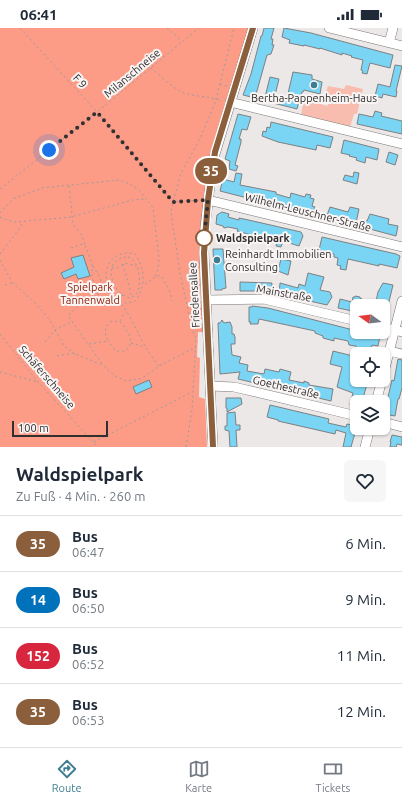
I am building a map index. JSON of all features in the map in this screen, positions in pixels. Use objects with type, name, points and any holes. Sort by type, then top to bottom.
[{"type":"street","name":"Friedensallee","points":[[213,447],[204,245],[208,200],[213,161],[253,28]]},
{"type":"street","points":[[329,28],[402,46]]},
{"type":"street","points":[[390,43],[393,28]]},
{"type":"street","points":[[230,102],[402,144]]},
{"type":"street","name":"Wilhelm-Leuschner-Straße","points":[[208,200],[402,247]]},
{"type":"street","name":"Mainstraße","points":[[206,300],[264,299],[350,319]]},
{"type":"street","points":[[390,349],[398,331],[402,301]]},
{"type":"street","points":[[390,351],[402,354]]},
{"type":"street","name":"Goethestraße","points":[[210,386],[234,387],[350,414]]},
{"type":"street","points":[[390,424],[402,427]]},
{"type":"street","points":[[365,447],[368,435]]},
{"type":"path","name":"F 9","points":[[20,28],[97,112],[173,202]]},
{"type":"path","points":[[167,28],[183,41]]},
{"type":"path","name":"Milanschneise","points":[[0,189],[199,28]]},
{"type":"path","points":[[186,447],[192,410],[196,338],[192,329],[180,273],[171,212],[181,173],[206,127],[216,98],[234,28]]},
{"type":"path","points":[[151,68],[184,93],[216,98]]},
{"type":"path","points":[[220,84],[231,88]]},
{"type":"path","points":[[0,213],[13,199],[42,188],[119,180],[130,184],[153,208],[158,251],[158,269],[155,277]]},
{"type":"path","points":[[68,185],[73,224],[82,236],[92,264],[100,278],[104,293]]},
{"type":"path","points":[[0,217],[16,222],[23,222],[71,217],[133,200],[146,199]]},
{"type":"path","points":[[173,202],[208,200]]},
{"type":"path","points":[[0,254],[23,222]]},
{"type":"path","points":[[72,248],[82,244],[86,247]]},
{"type":"path","points":[[119,301],[126,303],[134,302],[144,284],[142,269],[136,255],[129,252],[116,256],[109,265],[106,276],[111,293],[126,311],[146,347],[159,366]]},
{"type":"path","points":[[133,259],[136,255]]},
{"type":"path","points":[[128,256],[133,259],[137,266],[139,288],[136,294],[132,297],[128,297],[123,295],[114,284],[111,278],[112,267],[115,261],[128,256]]},
{"type":"path","points":[[0,265],[1,261]]},
{"type":"path","points":[[1,261],[13,283],[35,303],[48,319],[64,346],[75,354]]},
{"type":"path","points":[[109,265],[117,268],[122,264],[128,263],[137,266]]},
{"type":"path","points":[[92,264],[92,278],[99,294]]},
{"type":"path","points":[[122,264],[132,297]]},
{"type":"path","points":[[144,284],[159,275],[164,279],[172,300]]},
{"type":"path","points":[[5,284],[13,283]]},
{"type":"path","points":[[110,286],[114,284]]},
{"type":"path","points":[[111,293],[99,294],[71,312],[68,316],[103,365],[116,376],[126,380],[140,379],[159,366],[196,348]]},
{"type":"path","points":[[116,298],[123,295]]},
{"type":"path","points":[[120,322],[126,311]]},
{"type":"path","points":[[45,342],[55,330],[72,321]]},
{"type":"path","points":[[112,321],[120,322],[128,330],[130,343],[128,349],[125,351],[121,352],[114,349],[108,341],[105,331],[107,325],[112,321]]},
{"type":"path","name":"Schäferschneise","points":[[0,334],[38,382],[98,447]]},
{"type":"path","points":[[88,344],[108,341]]},
{"type":"path","points":[[130,343],[146,347]]},
{"type":"path","points":[[57,356],[69,353],[75,354],[103,365]]},
{"type":"path","points":[[0,372],[38,382]]},
{"type":"path","points":[[94,442],[192,392]]},
{"type":"shaded area","points":[[346,85],[363,89],[357,114],[354,114],[350,127],[301,115],[304,98],[308,99],[309,95],[322,98],[321,104],[327,106],[329,103],[326,92],[328,86],[344,89]]},
{"type":"green space","name":"Spielpark Tannenwald","points":[[0,28],[249,28],[209,160],[201,233],[199,234],[201,308],[204,308],[204,319],[198,320],[198,324],[205,324],[205,332],[198,332],[197,357],[200,358],[199,397],[205,399],[207,447],[0,447]]},
{"type":"building","points":[[264,28],[274,28],[271,39],[273,39],[272,45],[274,45],[271,54],[267,55],[255,98],[243,95],[251,74]]},
{"type":"building","points":[[284,28],[311,33],[393,55],[390,68],[370,63],[367,74],[362,73],[363,71],[361,70],[363,60],[342,53],[342,55],[320,48],[289,43],[290,40],[282,37]]},
{"type":"building","points":[[395,65],[402,66],[396,97],[383,94],[382,98],[375,96],[378,84],[390,87]]},
{"type":"building","points":[[293,72],[312,75],[312,79],[322,82],[320,94],[304,90],[297,109],[273,103],[273,99],[265,97],[270,77],[279,79],[275,95],[287,98]]},
{"type":"building","points":[[375,111],[382,113],[381,116],[402,121],[402,134],[357,124],[359,114],[373,117]]},
{"type":"building","points":[[238,114],[251,117],[247,130],[242,129],[239,139],[241,139],[241,142],[235,165],[238,166],[236,171],[229,169],[230,161],[225,159]]},
{"type":"building","points":[[271,122],[333,137],[330,148],[317,145],[316,150],[278,142],[262,136],[263,131],[266,132],[267,127],[270,128]]},
{"type":"building","points":[[344,140],[379,149],[377,160],[366,157],[365,163],[356,160],[357,158],[349,156],[350,155],[341,153]]},
{"type":"building","points":[[389,152],[398,155],[395,165],[386,162]]},
{"type":"building","points":[[354,172],[359,173],[357,184],[343,180],[345,175],[353,177]]},
{"type":"building","points":[[236,173],[242,174],[240,185],[276,192],[276,194],[290,198],[291,193],[305,197],[306,194],[311,195],[310,198],[314,199],[312,206],[315,207],[313,212],[311,211],[310,214],[308,214],[270,203],[268,206],[267,203],[220,191],[223,179],[234,182]]},
{"type":"building","points":[[330,207],[348,212],[350,207],[359,209],[356,223],[341,219],[340,222],[326,218]]},
{"type":"building","points":[[222,212],[229,214],[228,217],[239,220],[239,218],[301,232],[303,236],[299,246],[283,241],[281,247],[276,246],[277,242],[237,231],[238,229],[228,227],[224,228],[223,226],[216,224],[217,215]]},
{"type":"building","points":[[370,214],[389,219],[388,224],[398,226],[396,236],[366,228],[364,226],[365,221],[367,221]]},
{"type":"building","points":[[322,237],[396,254],[400,256],[397,268],[379,264],[379,266],[348,259],[346,270],[340,269],[341,266],[337,265],[338,258],[334,257],[334,254],[319,250]]},
{"type":"building","points":[[213,249],[223,249],[226,288],[222,290],[215,290]]},
{"type":"building","points":[[83,255],[90,276],[78,279],[76,274],[64,279],[61,273],[74,267],[71,258]]},
{"type":"building","points":[[281,259],[291,261],[288,275],[278,271]]},
{"type":"building","points":[[308,273],[324,277],[320,290],[330,292],[332,297],[327,305],[279,294],[280,283],[298,288],[299,284],[305,286]]},
{"type":"building","points":[[240,282],[272,283],[271,292],[262,290],[240,291]]},
{"type":"building","points":[[383,283],[393,285],[390,299],[376,299],[378,292]]},
{"type":"building","points":[[353,297],[360,297],[362,299],[353,299]]},
{"type":"building","points":[[340,299],[350,302],[350,311],[338,308]]},
{"type":"building","points":[[249,307],[268,308],[350,329],[350,339],[379,339],[378,346],[372,345],[372,347],[356,347],[349,345],[348,341],[334,338],[334,341],[323,338],[323,336],[315,333],[315,331],[259,319],[258,324],[250,324]]},
{"type":"building","points":[[222,320],[224,323],[230,322],[232,334],[234,334],[235,337],[235,344],[231,344],[232,355],[241,357],[239,363],[248,365],[247,371],[264,374],[265,369],[279,372],[280,369],[291,372],[289,380],[304,383],[304,381],[309,383],[309,385],[333,389],[331,401],[238,379],[240,372],[220,374],[218,323]]},
{"type":"building","points":[[333,351],[350,355],[350,387],[366,387],[364,395],[352,395],[353,393],[337,387],[342,367],[330,364]]},
{"type":"building","points":[[398,359],[402,360],[402,388],[398,399],[395,416],[390,415],[390,395],[388,395],[392,380],[394,381]]},
{"type":"building","points":[[149,380],[152,387],[136,394],[133,387]]},
{"type":"building","points":[[226,398],[241,398],[242,404],[227,412]]},
{"type":"building","points":[[270,405],[329,419],[328,423],[346,427],[347,424],[350,425],[350,435],[354,435],[351,447],[343,447],[346,433],[336,430],[335,434],[278,421],[267,417]]},
{"type":"building","points":[[235,412],[236,425],[240,425],[240,430],[236,430],[237,447],[230,447],[229,431],[225,430],[225,426],[227,426],[227,413]]},
{"type":"building","points":[[392,435],[402,437],[402,445],[397,444],[396,447],[390,447]]},
{"type":"bus line","name":"35","points":[[213,447],[204,236],[211,169],[215,152],[253,28]]},
{"type":"place","name":"Bertha-Pappenheim-Haus","points":[[314,85]]},
{"type":"place","name":"Waldspielpark","points":[[204,238]]},
{"type":"place","name":"Reinhardt Immobilien Consulting","points":[[217,260]]},
{"type":"route","points":[[49,150],[97,112],[173,202],[208,200],[204,238]]}]
